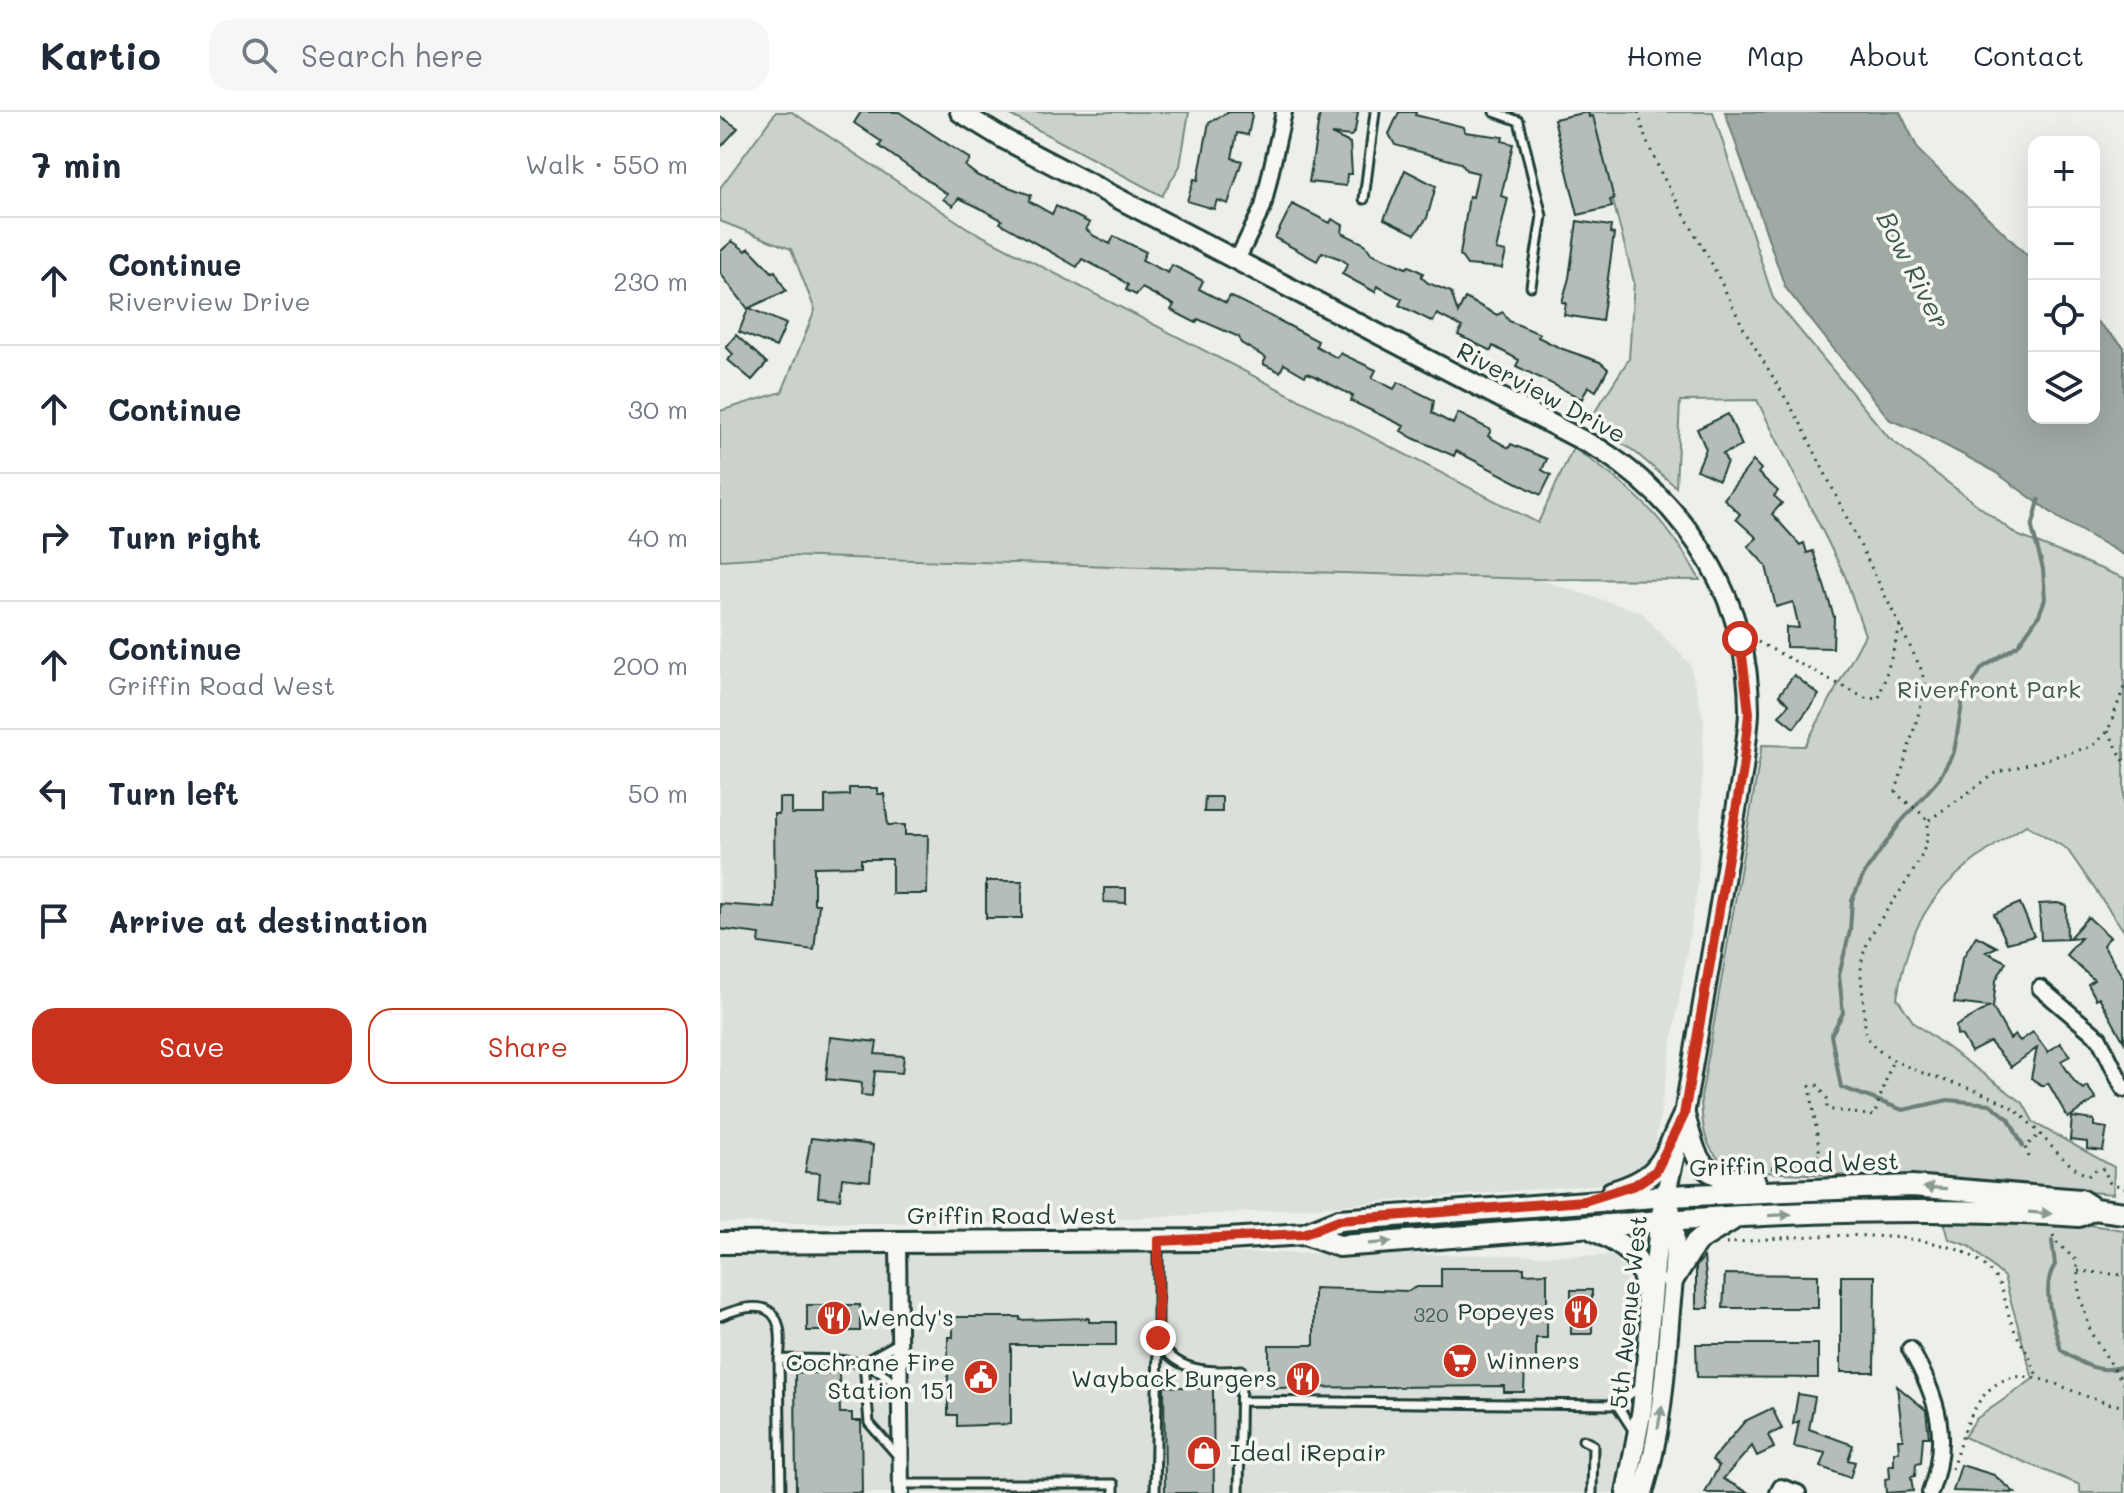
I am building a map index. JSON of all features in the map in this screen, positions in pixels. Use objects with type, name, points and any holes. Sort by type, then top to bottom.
[{"type":"main road","points":[[1684,1115],[1697,1156],[1711,1174],[1798,1189]]},
{"type":"main road","points":[[1584,1201],[1649,1178],[1656,1171],[1684,1115]]},
{"type":"main road","name":"Griffin Road West","points":[[720,1243],[1158,1241],[1304,1234],[1339,1220],[1584,1201],[1912,1186],[2080,1200],[2094,1209]]},
{"type":"main road","name":"Griffin Road West","points":[[1304,1234],[1339,1246],[1737,1217],[1910,1211],[2079,1216],[2094,1209],[2123,1209]]},
{"type":"main road","points":[[1672,1281],[1696,1242],[1737,1217]]},
{"type":"main road","points":[[1588,1228],[1635,1254],[1645,1278],[1649,1316]]},
{"type":"street","name":"Riverview Drive","points":[[960,112],[1004,139],[1618,461],[1656,492],[1675,513],[1720,580],[1740,639],[1749,713],[1743,769],[1668,1196]]},
{"type":"street","points":[[1237,260],[1263,207],[1284,112]]},
{"type":"street","points":[[2040,988],[2099,1038],[2124,1089]]},
{"type":"street","name":"5th Avenue West","points":[[1643,1493],[1662,1408],[1672,1281],[1668,1196]]},
{"type":"street","name":"5th Avenue West","points":[[1626,1493],[1639,1439],[1649,1316],[1667,1222]]},
{"type":"street","points":[[898,1243],[901,1488]]},
{"type":"street","points":[[1910,1349],[1931,1385],[1940,1428],[1941,1462],[1930,1493]]},
{"type":"street","points":[[1778,1493],[1781,1487],[1798,1493]]},
{"type":"lane","points":[[1364,199],[1375,112]]},
{"type":"lane","points":[[1494,112],[1519,121],[1542,216],[1531,286]]},
{"type":"lane","points":[[1155,1493],[1158,1241]]},
{"type":"lane","points":[[720,1305],[723,1315],[739,1308],[768,1308],[777,1315],[781,1332],[781,1493]]},
{"type":"lane","points":[[1158,1338],[1163,1351],[1198,1370],[1241,1370],[1239,1493]]},
{"type":"lane","points":[[864,1362],[900,1342]]},
{"type":"lane","points":[[779,1359],[864,1362],[880,1370],[900,1393]]},
{"type":"lane","points":[[864,1362],[869,1423],[901,1459]]},
{"type":"lane","points":[[1241,1401],[1617,1405],[1633,1394],[1645,1379]]},
{"type":"lane","points":[[1617,1405],[1639,1439]]},
{"type":"lane","points":[[1583,1440],[1593,1445],[1592,1493]]},
{"type":"lane","points":[[901,1488],[1114,1484],[1114,1493]]},
{"type":"path","points":[[1638,112],[1646,140],[1662,175],[1744,329],[1800,422],[1901,625],[1926,688],[1896,791],[1927,820]]},
{"type":"path","points":[[1754,640],[1867,699],[1879,698],[1901,625]]},
{"type":"path","points":[[2124,687],[2108,731],[2093,746],[2076,754],[1996,773],[1927,820],[1919,859],[1862,957],[1860,985],[1865,1007],[1863,1025],[1868,1040],[1893,1059],[2007,1105],[2069,1165],[2088,1176],[2097,1169],[2104,1169],[2109,1182],[2124,1188]]},
{"type":"path","points":[[2108,731],[2124,761]]},
{"type":"path","points":[[1758,1167],[1786,1168],[1820,1155],[1810,1086],[1817,1085],[1827,1098],[1827,1109],[1874,1116],[1882,1084],[1893,1059]]},
{"type":"path","points":[[2029,1157],[2025,1147],[2040,1134]]},
{"type":"path","points":[[2053,1235],[2077,1261],[2086,1319],[2107,1361],[2123,1382]]},
{"type":"path","points":[[1739,1242],[1798,1237],[1912,1239],[1947,1245],[1972,1256],[1990,1272],[2006,1293],[2014,1329],[2032,1356],[2037,1378]]},
{"type":"path","points":[[2078,1271],[2124,1275]]},
{"type":"path","points":[[1950,1476],[1973,1407],[2008,1379],[2037,1378],[2093,1400],[2124,1406]]},
{"type":"shaded area","points":[[784,556],[1536,579],[1641,612],[1690,664],[1704,721],[1698,883],[1653,1158],[1641,1170],[1614,1183],[1252,1212],[1039,1223],[720,1223],[720,560]]},
{"type":"shaded area","points":[[720,1243],[898,1250],[1613,1256],[1626,1272],[1627,1378],[1620,1484],[1617,1493],[720,1493]]},
{"type":"green space","points":[[776,112],[792,112],[969,229],[1538,523],[1573,448],[1613,476],[1646,505],[1674,539],[1700,580],[1536,579],[784,556],[720,560],[720,411],[782,392],[815,310],[791,249],[720,221],[720,188]]},
{"type":"green space","points":[[1014,112],[1189,112],[1180,166],[1162,196],[1012,116]]},
{"type":"green space","name":"Riverfront Park","points":[[1590,112],[1713,112],[1773,298],[1889,438],[2017,535],[2124,578],[2124,931],[2067,849],[2026,825],[1975,860],[1938,895],[1913,938],[1897,998],[1914,1023],[2023,1103],[2034,1123],[2114,1167],[2113,1194],[1930,1179],[1735,1171],[1711,1149],[1702,1120],[1701,1098],[1762,745],[1805,746],[1865,635],[1845,576],[1757,400],[1680,401],[1676,487],[1635,452],[1589,421],[1629,359],[1634,282]]},
{"type":"green space","points":[[1944,1221],[2083,1224],[2124,1230],[2124,1493],[2080,1493],[2080,1485],[1964,1437],[1976,1419],[2033,1379],[2004,1277],[1969,1246],[1949,1239]]},
{"type":"water","name":"Bow River","points":[[1725,112],[1900,112],[1919,151],[2028,256],[2028,424],[2100,424],[2100,325],[2124,347],[2124,555],[2060,519],[1994,471],[1916,430],[1890,420],[1785,287]]},
{"type":"building","points":[[861,112],[899,112],[970,159],[965,166],[978,176],[1031,195],[1029,201],[1052,214],[1056,206],[1090,223],[1086,229],[1094,236],[1110,244],[1114,236],[1146,252],[1142,260],[1168,273],[1172,265],[1186,272],[1203,281],[1199,289],[1226,303],[1230,296],[1318,341],[1316,346],[1337,358],[1340,353],[1376,370],[1372,378],[1394,389],[1398,382],[1434,400],[1432,413],[1453,424],[1458,413],[1491,430],[1488,436],[1509,448],[1511,444],[1547,459],[1542,470],[1551,475],[1541,495],[1456,451],[1454,456],[1413,438],[1401,431],[1404,426],[1351,401],[1353,396],[1313,375],[1307,373],[1305,376],[1284,364],[1280,372],[1263,364],[1266,358],[1241,343],[1239,337],[1198,319],[1196,323],[1171,310],[1174,305],[1142,288],[1136,295],[1126,290],[1128,285],[1116,276],[1082,259],[1077,267],[978,207],[959,198],[953,206],[943,199],[947,194],[879,146],[882,142],[854,123]]},
{"type":"building","points":[[1229,112],[1252,112],[1252,116],[1248,135],[1237,133],[1232,158],[1242,161],[1228,204],[1217,200],[1214,209],[1187,201],[1194,179],[1198,180],[1209,122]]},
{"type":"building","points":[[1320,112],[1358,112],[1355,131],[1351,136],[1331,134],[1350,143],[1352,174],[1347,174],[1346,186],[1309,182]]},
{"type":"building","points":[[1399,112],[1416,112],[1415,115],[1464,127],[1465,132],[1503,137],[1502,141],[1513,144],[1501,196],[1508,198],[1496,250],[1506,252],[1502,268],[1467,265],[1460,255],[1469,196],[1473,197],[1478,173],[1466,170],[1461,163],[1395,145],[1389,134]]},
{"type":"building","points":[[1588,112],[1589,117],[1593,116],[1614,199],[1610,200],[1612,207],[1578,215],[1554,119]]},
{"type":"building","points":[[720,116],[738,128],[720,148]]},
{"type":"building","points":[[1405,170],[1436,186],[1427,218],[1415,234],[1384,219]]},
{"type":"building","points":[[1292,204],[1330,223],[1332,219],[1343,225],[1342,233],[1365,244],[1371,253],[1423,273],[1421,277],[1428,283],[1451,292],[1458,313],[1465,298],[1497,315],[1503,312],[1509,321],[1540,334],[1538,337],[1560,348],[1600,362],[1608,369],[1596,391],[1588,386],[1582,399],[1516,366],[1519,360],[1493,346],[1491,351],[1458,335],[1462,327],[1437,314],[1433,322],[1399,305],[1402,299],[1377,286],[1375,292],[1342,274],[1348,264],[1341,259],[1322,252],[1317,261],[1275,238]]},
{"type":"building","points":[[1577,221],[1611,226],[1610,233],[1614,234],[1602,321],[1564,315],[1566,303],[1562,302],[1569,278]]},
{"type":"building","points":[[732,241],[746,251],[749,248],[772,272],[775,271],[786,291],[749,308],[786,324],[776,347],[739,332],[748,309],[720,273],[720,252]]},
{"type":"building","points":[[736,335],[767,363],[752,380],[728,360],[733,354],[726,347]]},
{"type":"building","points":[[1728,414],[1742,446],[1723,454],[1727,462],[1719,480],[1697,470],[1706,449],[1697,429]]},
{"type":"building","points":[[1753,461],[1761,469],[1758,473],[1778,491],[1774,496],[1782,503],[1772,514],[1800,545],[1804,543],[1807,553],[1813,551],[1834,617],[1833,648],[1786,647],[1786,627],[1799,628],[1793,602],[1776,607],[1766,566],[1748,546],[1757,538],[1736,519],[1740,514],[1724,499]]},
{"type":"building","points":[[1794,675],[1819,695],[1794,728],[1779,716],[1789,704],[1779,695]]},
{"type":"building","points":[[849,788],[878,788],[878,794],[884,794],[888,825],[905,825],[905,835],[928,835],[927,894],[892,894],[892,859],[861,859],[861,866],[814,867],[814,904],[819,904],[814,950],[759,943],[760,934],[720,929],[720,904],[775,908],[774,814],[779,814],[779,798],[792,798],[792,814],[825,814],[825,796],[849,795]]},
{"type":"building","points":[[1205,797],[1222,797],[1222,812],[1204,812]]},
{"type":"building","points":[[986,881],[1022,881],[1022,918],[986,918]]},
{"type":"building","points":[[1104,888],[1126,888],[1126,903],[1104,902]]},
{"type":"building","points":[[2020,903],[2034,936],[2007,943],[1994,914]]},
{"type":"building","points":[[2039,904],[2066,905],[2067,939],[2041,940]]},
{"type":"building","points":[[2088,917],[2110,937],[2103,945],[2124,979],[2124,1042],[2099,997],[2096,999],[2088,984],[2094,980],[2066,955],[2081,938],[2068,939]]},
{"type":"building","points":[[1976,936],[1997,947],[1986,952],[2006,962],[1996,980],[1993,1008],[2010,1039],[2015,1035],[2020,1041],[2033,1032],[2048,1052],[2060,1043],[2070,1056],[2061,1061],[2075,1082],[2083,1089],[2087,1086],[2096,1099],[2068,1118],[2048,1083],[2043,1086],[2031,1078],[2037,1048],[2011,1067],[1990,1042],[1971,1052],[1962,1036],[1957,1035],[1956,1026],[1989,1007],[1954,1003],[1962,959]]},
{"type":"building","points":[[830,1037],[877,1042],[875,1054],[904,1056],[902,1073],[875,1071],[872,1096],[861,1095],[862,1083],[826,1079]]},
{"type":"building","points":[[2072,1117],[2094,1120],[2094,1126],[2107,1128],[2103,1151],[2087,1149],[2087,1142],[2070,1140]]},
{"type":"building","points":[[811,1138],[873,1145],[870,1181],[842,1178],[840,1199],[818,1197],[820,1173],[805,1172]]},
{"type":"building","points":[[1704,1257],[1709,1308],[1696,1308],[1696,1266]]},
{"type":"building","points":[[1441,1268],[1524,1268],[1524,1274],[1547,1273],[1547,1338],[1536,1338],[1536,1365],[1525,1365],[1524,1392],[1504,1392],[1504,1386],[1269,1388],[1269,1345],[1314,1345],[1314,1288],[1408,1291],[1416,1287],[1441,1287]]},
{"type":"building","points":[[1725,1274],[1818,1275],[1818,1308],[1723,1308]]},
{"type":"building","points":[[1841,1276],[1875,1276],[1874,1372],[1841,1372]]},
{"type":"building","name":"Popeyes","points":[[1571,1290],[1592,1290],[1592,1334],[1571,1334]]},
{"type":"building","name":"Wendy's","points":[[807,1305],[860,1305],[860,1331],[807,1331]]},
{"type":"building","name":"Cochrane Fire Station 151","points":[[953,1317],[1020,1317],[1020,1320],[1089,1318],[1089,1322],[1116,1322],[1116,1345],[1011,1345],[1011,1424],[957,1426],[957,1415],[948,1415],[948,1337],[953,1337]]},
{"type":"building","points":[[1696,1344],[1818,1344],[1818,1378],[1697,1377]]},
{"type":"building","points":[[795,1373],[839,1373],[840,1413],[852,1413],[852,1421],[861,1421],[862,1493],[796,1493]]},
{"type":"building","points":[[1164,1386],[1213,1389],[1214,1493],[1165,1493]]},
{"type":"building","points":[[1897,1386],[1926,1410],[1929,1437],[1923,1437],[1921,1463],[1916,1464],[1915,1476],[1911,1477],[1913,1491],[1886,1493],[1885,1479],[1890,1478],[1889,1465],[1894,1465],[1894,1452],[1899,1452],[1898,1439],[1903,1439]]},
{"type":"building","points":[[1798,1394],[1815,1397],[1809,1429],[1853,1445],[1848,1460],[1855,1462],[1850,1478],[1821,1467],[1826,1453],[1794,1447],[1799,1421],[1793,1424]]},
{"type":"building","points":[[1772,1408],[1782,1429],[1768,1435],[1774,1448],[1757,1456],[1752,1446],[1723,1479],[1749,1493],[1705,1493],[1719,1466],[1712,1460],[1745,1421]]},
{"type":"building","points":[[1961,1465],[1994,1475],[2015,1493],[1953,1491]]},
{"type":"waterway","points":[[2023,1146],[2009,1119],[1990,1104],[1948,1100],[1903,1110],[1841,1087],[1831,1035],[1843,1013],[1839,975],[1850,931],[1852,900],[1864,874],[1900,823],[1939,779],[1954,752],[1963,699],[1982,668],[2018,645],[2039,615],[2045,599],[2043,569],[2032,528],[2039,500]]},
{"type":"waterway","points":[[2052,1241],[2055,1265],[2050,1274],[2048,1295],[2061,1350],[2099,1369],[2124,1366]]},
{"type":"place","name":"Popeyes","points":[[1581,1312]]},
{"type":"place","name":"Wendy's","points":[[834,1318]]},
{"type":"place","name":"Winners","points":[[1460,1361]]},
{"type":"place","name":"Cochrane Fire Station 151","points":[[981,1377]]},
{"type":"place","name":"Wayback Burgers","points":[[1303,1379]]},
{"type":"place","name":"Ideal iRepair","points":[[1204,1453]]},
{"type":"route","points":[[1158,1338],[1158,1241],[1304,1234],[1339,1220],[1584,1201],[1635,1185],[1656,1171],[1684,1115],[1709,952],[1743,769],[1749,713],[1740,639]]}]
